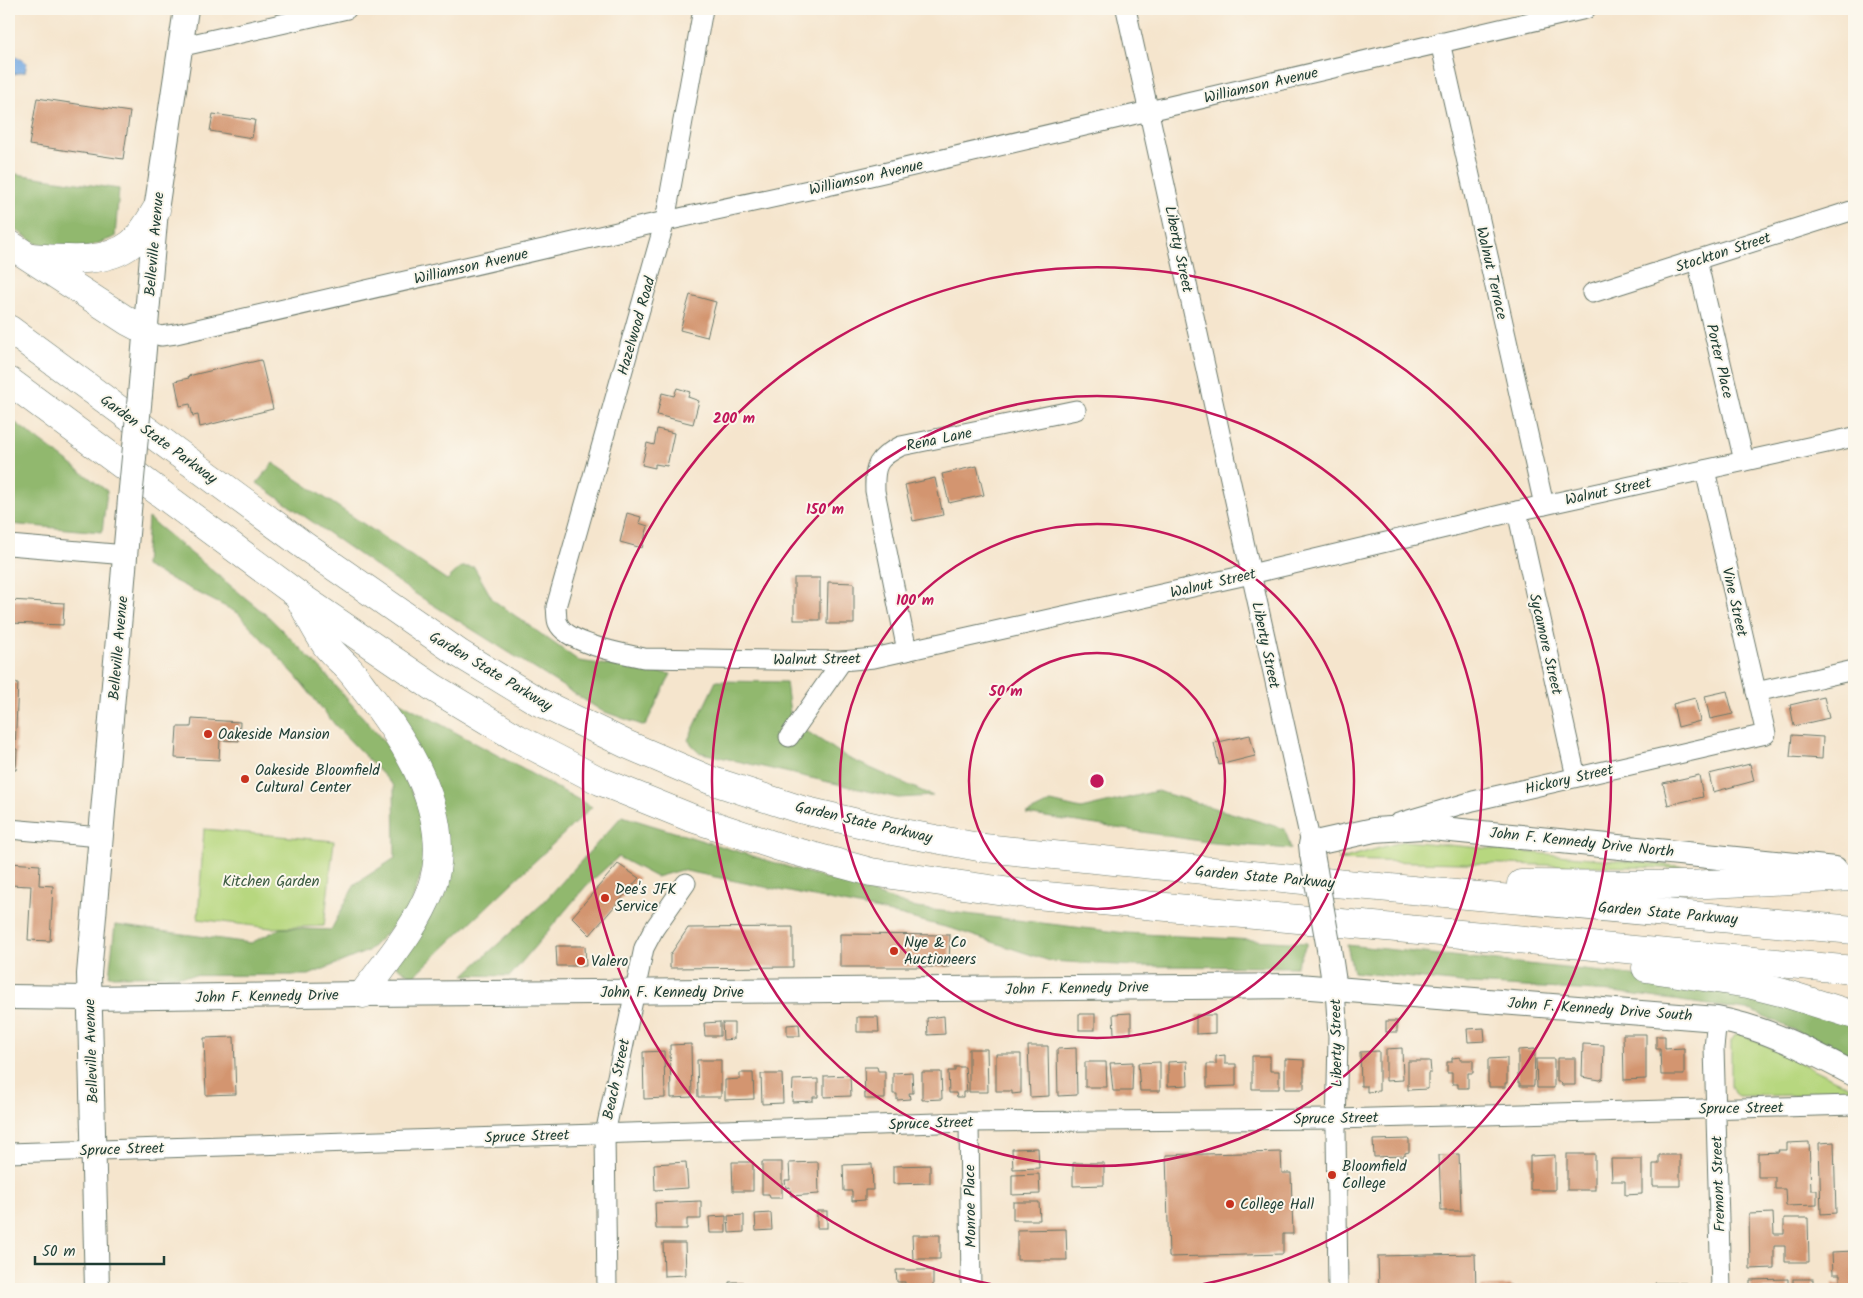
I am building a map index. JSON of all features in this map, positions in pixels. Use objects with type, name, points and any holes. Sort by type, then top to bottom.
[{"type":"highway","points":[[20,250],[85,260],[109,255],[130,245],[144,231],[156,210]]},
{"type":"highway","points":[[20,250],[129,322],[146,331]]},
{"type":"highway","name":"Garden State Parkway","points":[[9,329],[306,547],[460,654],[538,702],[651,755],[710,780],[799,809],[984,848],[1050,856],[1854,930]]},
{"type":"highway","points":[[9,380],[298,595],[434,688],[517,738],[600,781],[689,817],[779,847],[871,872],[1026,894],[1854,970]]},
{"type":"highway","points":[[298,595],[326,645],[367,691],[405,747],[427,790],[436,824],[438,856],[431,888],[416,920],[363,994]]},
{"type":"highway","points":[[1313,881],[1687,885],[1854,877]]},
{"type":"highway","points":[[1303,920],[1729,980],[1767,988],[1854,1015]]},
{"type":"main road","name":"Belleville Avenue","points":[[97,1289],[88,998],[89,974],[156,210],[186,9]]},
{"type":"main road","name":"John F. Kennedy Drive North","points":[[1311,849],[1374,830],[1438,827],[1854,871]]},
{"type":"main road","name":"Liberty Street","points":[[1311,849],[1330,949],[1335,989]]},
{"type":"main road","name":"John F. Kennedy Drive","points":[[9,997],[88,998],[1298,986],[1335,989]]},
{"type":"main road","name":"John F. Kennedy Drive South","points":[[1335,989],[1717,1020],[1745,1025],[1775,1035],[1854,1074]]},
{"type":"street","points":[[180,47],[347,9]]},
{"type":"street","name":"Hazelwood Road","points":[[568,635],[558,624],[556,607],[666,221],[703,9]]},
{"type":"street","name":"Liberty Street","points":[[1126,9],[1311,849]]},
{"type":"street","name":"Williamson Avenue","points":[[146,331],[161,336],[176,334],[666,221],[877,175],[1586,9]]},
{"type":"street","name":"Walnut Terrace","points":[[1440,42],[1544,505]]},
{"type":"street","name":"Stockton Street","points":[[1592,293],[1854,210]]},
{"type":"street","name":"Porter Place","points":[[1697,260],[1744,461]]},
{"type":"street","name":"Rena Lane","points":[[907,651],[875,491],[874,474],[878,462],[887,453],[901,446],[1076,410]]},
{"type":"street","name":"Walnut Street","points":[[568,635],[622,654],[644,658],[842,661],[874,658],[1251,574],[1517,510],[1854,437]]},
{"type":"street","name":"Vine Street","points":[[1705,470],[1766,734]]},
{"type":"street","name":"Sycamore Street","points":[[1517,510],[1576,777]]},
{"type":"street","points":[[9,545],[126,555]]},
{"type":"street","points":[[789,736],[842,661]]},
{"type":"street","points":[[1756,692],[1854,670]]},
{"type":"street","name":"Hickory Street","points":[[1374,830],[1455,805],[1766,734]]},
{"type":"street","points":[[9,829],[100,837]]},
{"type":"street","name":"Beach Street","points":[[607,1289],[605,1134],[644,948],[654,928],[686,883]]},
{"type":"street","name":"Liberty Street","points":[[1335,989],[1338,1037],[1336,1119],[1338,1289]]},
{"type":"street","name":"Fremont Street","points":[[1717,1020],[1714,1038],[1721,1289]]},
{"type":"street","name":"Spruce Street","points":[[9,1153],[969,1122],[1336,1119],[1854,1105]]},
{"type":"street","name":"Monroe Place","points":[[969,1122],[971,1289]]},
{"type":"green space","points":[[9,173],[119,189],[115,237],[75,252],[37,244],[9,225]]},
{"type":"green space","points":[[9,418],[107,491],[102,532],[9,524]]},
{"type":"green space","points":[[273,463],[447,580],[461,567],[474,567],[493,600],[579,661],[671,674],[645,726],[602,711],[411,591],[257,483]]},
{"type":"green space","points":[[148,518],[270,618],[322,670],[386,744],[422,810],[425,862],[409,911],[368,951],[309,975],[109,976],[115,925],[251,943],[281,928],[331,930],[355,884],[395,858],[394,786],[336,726],[296,676],[238,613],[145,566]]},
{"type":"green space","points":[[716,681],[786,682],[791,721],[848,758],[933,796],[898,798],[698,752],[688,740]]},
{"type":"green space","points":[[400,702],[592,807],[413,977],[396,966],[447,856],[386,703]]},
{"type":"green space","points":[[1157,791],[1285,829],[1291,849],[1213,843],[1026,814],[1051,802],[1081,809]]},
{"type":"green space","points":[[622,816],[870,892],[916,908],[1125,933],[1307,943],[1296,967],[1134,966],[1050,961],[953,929],[883,911],[681,870],[656,877],[618,857],[586,886],[510,976],[464,975],[542,904]]},
{"type":"green space","name":"Kitchen Garden","points":[[204,829],[334,841],[324,926],[271,928],[198,919]]},
{"type":"green space","points":[[1404,841],[1711,869],[1338,860]]},
{"type":"green space","points":[[1347,945],[1669,979],[1767,997],[1854,1024],[1854,1058],[1753,1011],[1614,992],[1471,984],[1353,972]]},
{"type":"green space","points":[[1736,1034],[1741,1034],[1854,1089],[1854,1094],[1738,1096],[1734,1093],[1731,1086],[1731,1041]]},
{"type":"water","points":[[9,54],[27,63],[25,72],[13,74],[9,70]]},
{"type":"building","points":[[37,98],[130,112],[123,159],[29,145]]},
{"type":"building","points":[[213,114],[255,120],[252,138],[210,131]]},
{"type":"building","points":[[690,295],[716,302],[707,337],[680,330]]},
{"type":"building","points":[[261,360],[273,409],[200,427],[198,415],[193,416],[190,404],[180,406],[175,381],[189,378],[188,376]]},
{"type":"building","points":[[677,388],[690,392],[688,397],[699,401],[693,424],[657,415],[662,393],[674,396]]},
{"type":"building","points":[[657,429],[674,433],[667,466],[655,464],[655,468],[642,465],[647,443],[654,445]]},
{"type":"building","points":[[977,466],[984,495],[949,503],[942,474]]},
{"type":"building","points":[[935,478],[943,515],[913,521],[905,485]]},
{"type":"building","points":[[627,513],[641,517],[639,523],[648,526],[642,548],[620,542]]},
{"type":"building","points":[[794,578],[820,578],[820,620],[794,620]]},
{"type":"building","points":[[828,582],[854,583],[854,624],[827,624]]},
{"type":"building","points":[[9,600],[64,603],[63,625],[9,623]]},
{"type":"building","points":[[9,683],[18,683],[16,770],[9,770]]},
{"type":"building","points":[[1727,691],[1733,714],[1710,719],[1705,696]]},
{"type":"building","points":[[1824,697],[1829,718],[1794,726],[1790,705]]},
{"type":"building","points":[[1695,698],[1700,721],[1678,727],[1673,704]]},
{"type":"building","name":"Oakeside Mansion","points":[[192,719],[240,722],[239,741],[220,740],[219,760],[175,758],[177,727],[191,727]]},
{"type":"building","points":[[1250,735],[1255,756],[1219,765],[1214,743]]},
{"type":"building","points":[[1792,735],[1823,737],[1822,759],[1790,757]]},
{"type":"building","points":[[1750,764],[1754,781],[1713,792],[1709,774]]},
{"type":"building","points":[[1699,775],[1703,797],[1668,805],[1663,783]]},
{"type":"building","points":[[9,863],[40,865],[39,885],[53,886],[50,941],[28,940],[31,886],[9,885]]},
{"type":"building","name":"Dee's JFK Service","points":[[618,864],[639,878],[590,935],[572,917]]},
{"type":"building","points":[[793,927],[793,967],[670,968],[670,955],[688,928]]},
{"type":"building","points":[[840,934],[950,935],[949,967],[840,967]]},
{"type":"building","points":[[556,946],[585,946],[586,966],[557,966]]},
{"type":"building","points":[[1131,1013],[1131,1034],[1114,1034],[1113,1014]]},
{"type":"building","points":[[1079,1014],[1095,1014],[1095,1030],[1079,1030]]},
{"type":"building","points":[[1196,1015],[1215,1015],[1215,1033],[1196,1034]]},
{"type":"building","points":[[944,1016],[945,1034],[928,1035],[927,1018]]},
{"type":"building","points":[[857,1017],[878,1017],[879,1032],[857,1032]]},
{"type":"building","points":[[1386,1021],[1397,1021],[1397,1032],[1386,1032]]},
{"type":"building","points":[[720,1022],[720,1036],[705,1036],[704,1023]]},
{"type":"building","points":[[722,1023],[734,1023],[734,1039],[723,1040]]},
{"type":"building","points":[[799,1024],[800,1036],[787,1036],[787,1025]]},
{"type":"building","points":[[1484,1028],[1485,1041],[1468,1042],[1467,1029]]},
{"type":"building","points":[[1623,1034],[1646,1034],[1646,1079],[1624,1080]]},
{"type":"building","points":[[1656,1036],[1665,1036],[1665,1049],[1684,1048],[1684,1075],[1661,1075],[1660,1049],[1656,1049]]},
{"type":"building","points":[[234,1037],[236,1094],[206,1095],[204,1038]]},
{"type":"building","points":[[691,1044],[692,1097],[671,1098],[670,1045]]},
{"type":"building","points":[[1583,1044],[1604,1045],[1603,1078],[1600,1080],[1582,1077]]},
{"type":"building","points":[[1028,1046],[1048,1046],[1049,1096],[1030,1097]]},
{"type":"building","points":[[1076,1048],[1077,1095],[1058,1096],[1057,1049]]},
{"type":"building","points":[[1402,1048],[1403,1080],[1386,1081],[1386,1049]]},
{"type":"building","points":[[969,1049],[987,1049],[988,1092],[969,1092]]},
{"type":"building","points":[[1535,1049],[1534,1086],[1520,1086],[1520,1083],[1518,1083],[1518,1050]]},
{"type":"building","points":[[664,1051],[665,1098],[644,1099],[643,1052]]},
{"type":"building","points":[[1379,1051],[1379,1091],[1367,1092],[1367,1086],[1361,1086],[1360,1052]]},
{"type":"building","points":[[996,1054],[1021,1054],[1021,1093],[1012,1094],[1012,1091],[996,1091]]},
{"type":"building","points":[[1225,1055],[1225,1064],[1236,1064],[1236,1086],[1207,1087],[1207,1064],[1216,1064],[1216,1056]]},
{"type":"building","points":[[1252,1056],[1270,1056],[1270,1071],[1279,1071],[1279,1089],[1252,1089]]},
{"type":"building","points":[[1460,1057],[1460,1060],[1473,1060],[1473,1073],[1468,1073],[1468,1088],[1458,1088],[1458,1084],[1452,1084],[1452,1073],[1447,1073],[1447,1062],[1452,1062],[1452,1058]]},
{"type":"building","points":[[1507,1058],[1507,1083],[1505,1083],[1505,1087],[1489,1087],[1488,1059]]},
{"type":"building","points":[[1557,1058],[1575,1058],[1575,1085],[1562,1085],[1561,1082],[1557,1082]]},
{"type":"building","points":[[1285,1059],[1304,1060],[1304,1089],[1285,1089]]},
{"type":"building","points":[[1536,1059],[1554,1059],[1554,1088],[1537,1088]]},
{"type":"building","points":[[697,1060],[721,1060],[721,1097],[698,1097]]},
{"type":"building","points":[[1187,1061],[1188,1085],[1168,1086],[1168,1062]]},
{"type":"building","points":[[1408,1061],[1430,1061],[1431,1073],[1428,1073],[1428,1089],[1408,1090]]},
{"type":"building","points":[[1085,1062],[1106,1062],[1107,1087],[1085,1087]]},
{"type":"building","points":[[1133,1062],[1132,1091],[1113,1091],[1110,1063]]},
{"type":"building","points":[[1160,1062],[1160,1091],[1140,1091],[1138,1063]]},
{"type":"building","points":[[864,1067],[877,1067],[878,1071],[885,1071],[885,1099],[865,1099]]},
{"type":"building","points":[[955,1067],[965,1067],[967,1092],[963,1092],[963,1097],[957,1097],[956,1093],[949,1093],[948,1071],[955,1071]]},
{"type":"building","points":[[912,1072],[913,1093],[909,1093],[910,1099],[897,1100],[897,1094],[893,1094],[893,1073]]},
{"type":"building","points":[[922,1072],[941,1072],[942,1099],[922,1100]]},
{"type":"building","points":[[740,1073],[753,1073],[754,1099],[725,1100],[725,1080],[740,1079]]},
{"type":"building","points":[[761,1074],[782,1074],[783,1103],[762,1104]]},
{"type":"building","points":[[850,1075],[851,1096],[824,1097],[824,1076]]},
{"type":"building","points":[[818,1079],[818,1097],[813,1097],[813,1101],[792,1102],[793,1080]]},
{"type":"building","points":[[1409,1139],[1409,1152],[1405,1153],[1405,1156],[1374,1157],[1373,1140]]},
{"type":"building","points":[[1809,1142],[1811,1190],[1817,1190],[1817,1205],[1786,1206],[1785,1189],[1775,1189],[1775,1177],[1758,1177],[1758,1153],[1787,1150],[1787,1143]]},
{"type":"building","points":[[1834,1142],[1836,1213],[1821,1214],[1819,1143]]},
{"type":"building","points":[[1038,1148],[1039,1168],[1013,1169],[1012,1149]]},
{"type":"building","name":"College Hall","points":[[1281,1152],[1282,1173],[1291,1173],[1293,1234],[1283,1234],[1283,1254],[1169,1257],[1166,1155]]},
{"type":"building","points":[[1459,1154],[1461,1211],[1441,1211],[1439,1155]]},
{"type":"building","points":[[1567,1154],[1595,1154],[1595,1190],[1567,1190]]},
{"type":"building","points":[[1555,1155],[1555,1190],[1530,1190],[1530,1156]]},
{"type":"building","points":[[1659,1155],[1680,1155],[1680,1186],[1653,1186],[1653,1164],[1659,1164]]},
{"type":"building","points":[[1611,1159],[1642,1159],[1642,1194],[1625,1195],[1625,1181],[1612,1181]]},
{"type":"building","points":[[686,1162],[688,1188],[655,1190],[654,1164]]},
{"type":"building","points":[[732,1162],[753,1162],[753,1191],[733,1191]]},
{"type":"building","points":[[762,1162],[782,1162],[782,1198],[770,1198],[769,1194],[762,1194]]},
{"type":"building","points":[[818,1162],[819,1194],[791,1196],[790,1187],[786,1188],[785,1180],[790,1180],[789,1163]]},
{"type":"building","points":[[1073,1163],[1104,1163],[1104,1185],[1073,1186]]},
{"type":"building","points":[[872,1164],[873,1190],[865,1190],[865,1200],[852,1201],[852,1191],[844,1191],[843,1165]]},
{"type":"building","points":[[930,1165],[930,1183],[893,1184],[893,1166]]},
{"type":"building","points":[[1039,1174],[1040,1194],[1012,1195],[1012,1175]]},
{"type":"building","points":[[701,1201],[701,1219],[687,1219],[687,1229],[656,1229],[655,1203]]},
{"type":"building","points":[[1013,1202],[1039,1202],[1040,1220],[1013,1220]]},
{"type":"building","points":[[817,1211],[827,1211],[827,1228],[817,1228]]},
{"type":"building","points":[[771,1213],[772,1230],[756,1231],[755,1214]]},
{"type":"building","points":[[1773,1213],[1774,1234],[1784,1234],[1784,1218],[1808,1218],[1809,1262],[1785,1262],[1785,1246],[1774,1246],[1774,1268],[1750,1269],[1749,1214]]},
{"type":"building","points":[[744,1215],[744,1232],[729,1233],[728,1216]]},
{"type":"building","points":[[726,1216],[726,1233],[710,1233],[709,1217]]},
{"type":"building","points":[[1066,1229],[1067,1260],[1017,1260],[1017,1230]]},
{"type":"building","points":[[912,1235],[940,1235],[940,1259],[913,1259]]},
{"type":"building","points":[[663,1243],[685,1243],[686,1275],[664,1276]]},
{"type":"building","points":[[1854,1251],[1854,1289],[1833,1289],[1833,1284],[1840,1284],[1840,1274],[1833,1274],[1832,1252]]},
{"type":"building","points":[[1475,1254],[1476,1289],[1379,1289],[1378,1256]]},
{"type":"building","points":[[896,1270],[933,1270],[933,1289],[905,1289],[905,1282],[897,1282]]},
{"type":"building","points":[[1788,1279],[1788,1289],[1750,1289],[1750,1280]]},
{"type":"building","points":[[1793,1279],[1813,1279],[1813,1289],[1793,1289]]},
{"type":"building","points":[[729,1282],[743,1282],[744,1289],[729,1289]]},
{"type":"building","points":[[1655,1283],[1687,1283],[1688,1289],[1655,1289]]},
{"type":"building","points":[[1511,1285],[1512,1289],[1481,1289],[1481,1287]]},
{"type":"building","points":[[1611,1286],[1633,1286],[1633,1289],[1611,1289]]},
{"type":"place","name":"Oakeside Mansion","points":[[208,734]]},
{"type":"place","name":"Oakeside Bloomfield Cultural Center","points":[[245,779]]},
{"type":"place","name":"Dee's JFK Service","points":[[605,898]]},
{"type":"place","name":"Nye & Co Auctioneers","points":[[894,951]]},
{"type":"place","name":"Valero","points":[[581,961]]},
{"type":"place","name":"Bloomfield College","points":[[1332,1175]]},
{"type":"place","name":"College Hall","points":[[1230,1204]]}]
